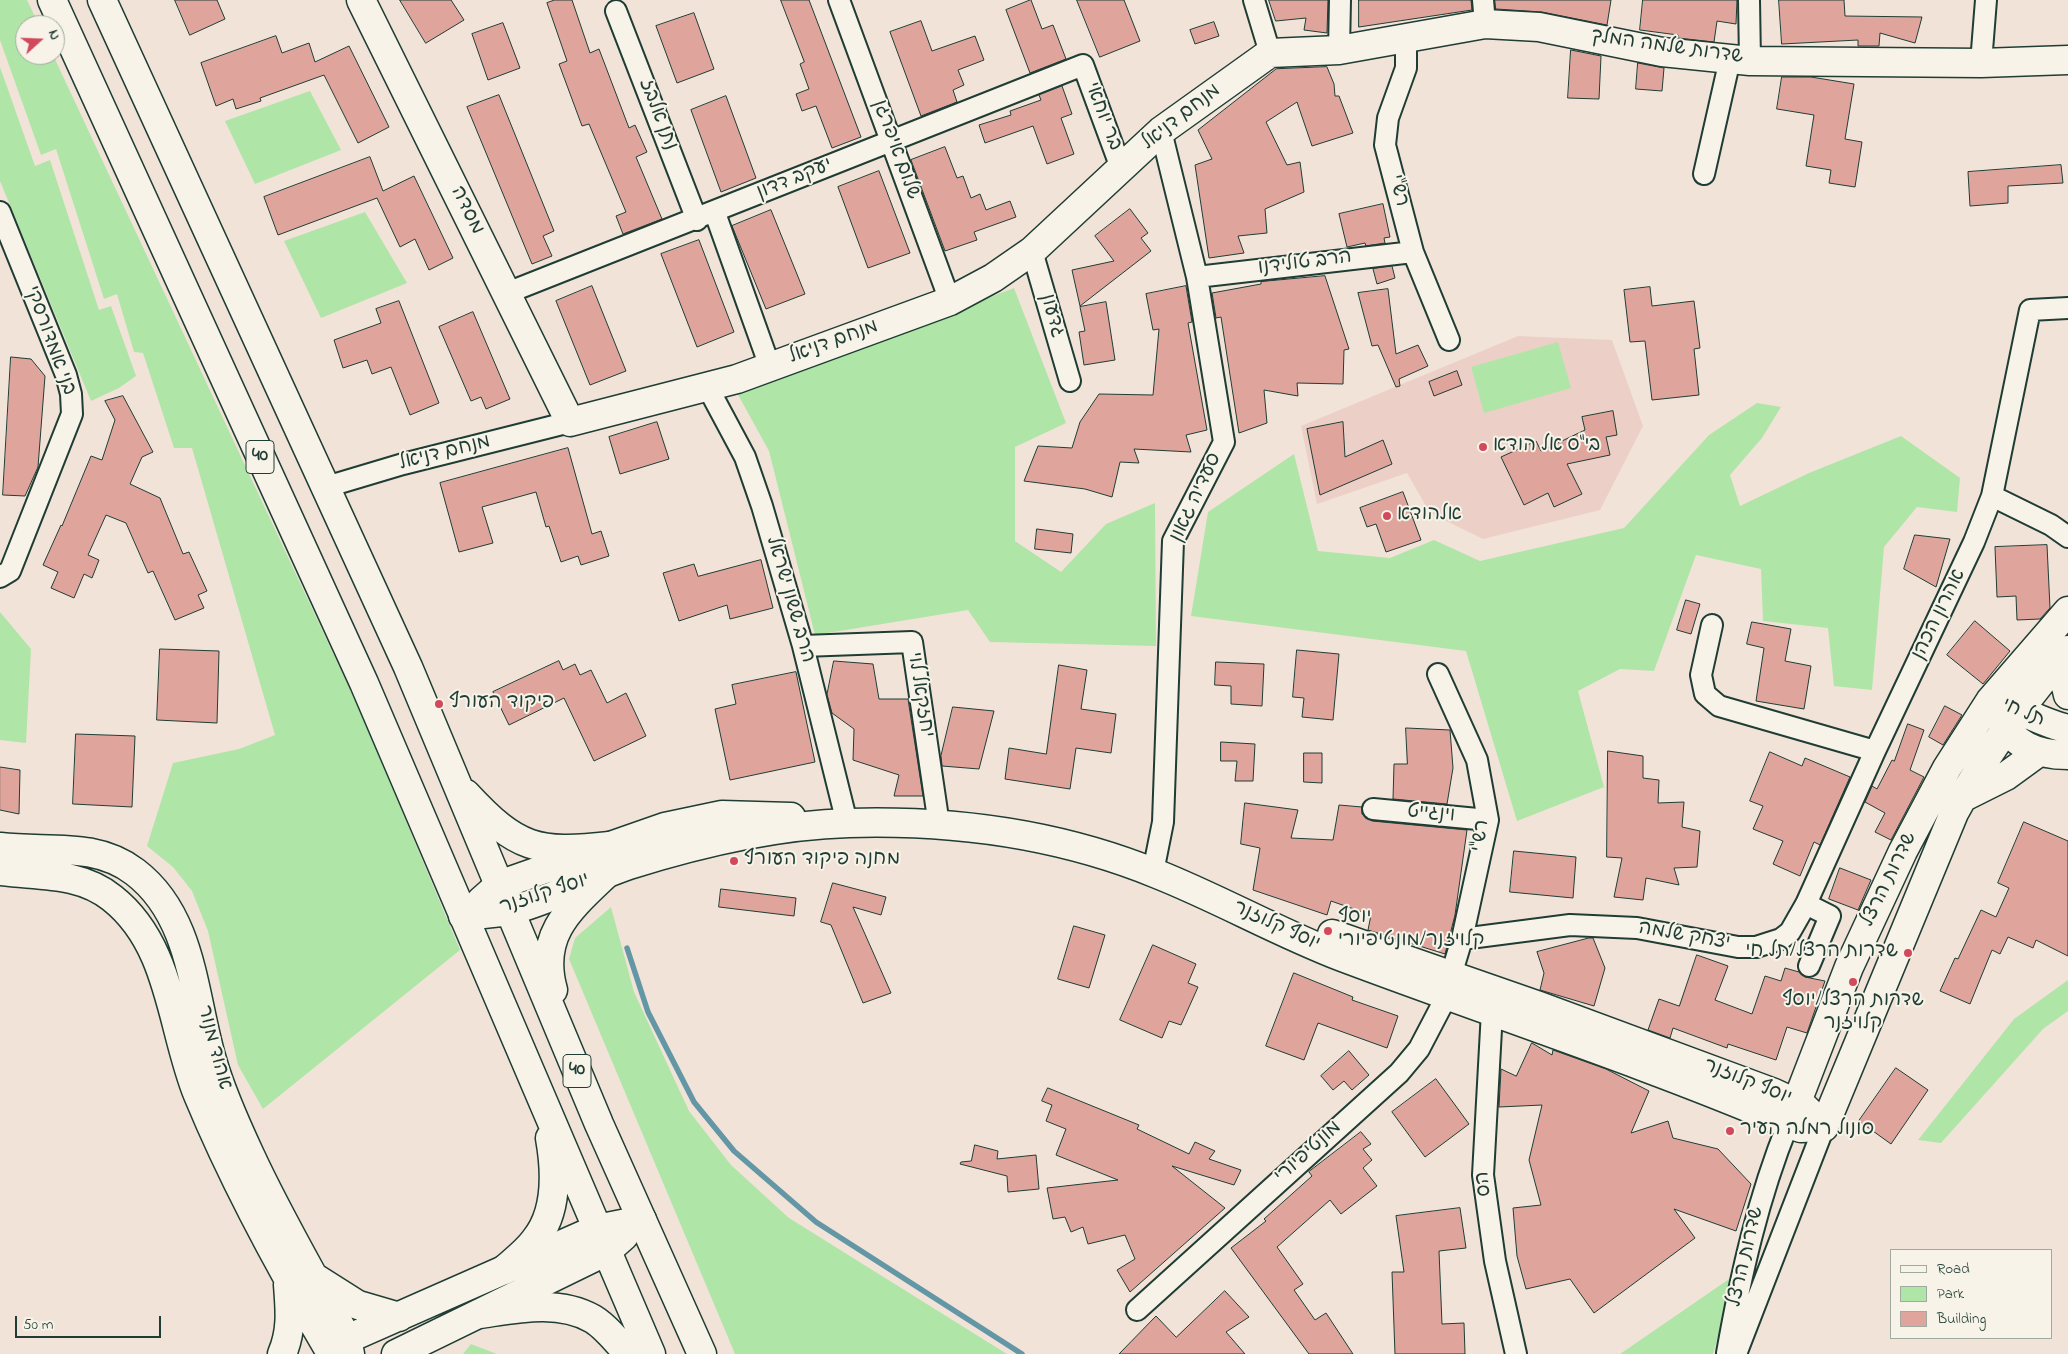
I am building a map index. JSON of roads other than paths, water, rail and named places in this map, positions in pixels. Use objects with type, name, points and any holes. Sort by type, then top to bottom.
[{"type":"main road","name":"40","points":[[52,0],[364,683],[651,1354]]},
{"type":"main road","name":"40","points":[[102,0],[408,668],[570,1054],[702,1354]]},
{"type":"main road","name":"מסדה","points":[[361,0],[570,422]]},
{"type":"main road","name":"שדרות שלמה המלך","points":[[1270,54],[1339,50],[1406,38],[1484,12],[1540,28],[1662,52],[1740,60],[1981,62],[2068,60]]},
{"type":"main road","name":"מנחם דניאל","points":[[570,422],[737,379],[950,301],[993,278],[1032,251],[1161,131],[1270,54]]},
{"type":"main road","name":"שדרות הרצל","points":[[1792,1113],[1849,966],[1904,850],[1946,768],[1990,701],[2068,611]]},
{"type":"main road","points":[[2066,653],[2062,674],[2068,695]]},
{"type":"main road","name":"שדרות הרצל","points":[[1824,1127],[1930,868],[1962,798],[2013,721],[2066,653]]},
{"type":"main road","name":"תל חי","points":[[1990,701],[2013,721],[2043,723],[2068,729]]},
{"type":"main road","name":"תל חי","points":[[2013,721],[2017,741],[2040,752],[2068,755]]},
{"type":"main road","points":[[1962,798],[2006,776],[2040,752]]},
{"type":"main road","points":[[457,785],[484,814],[525,843],[566,851],[610,846]]},
{"type":"main road","name":"יוסף קלוזנר","points":[[463,916],[499,885],[665,827],[722,816],[775,816],[847,823],[1004,830],[1086,849],[1153,872],[1216,899],[1324,931],[1449,985],[1674,1055],[1792,1113]]},
{"type":"main road","name":"יוסף קלוזנר","points":[[463,916],[511,911],[628,866],[723,841],[789,828],[847,823]]},
{"type":"main road","name":"אהוד מנור","points":[[0,847],[92,851],[112,858],[147,882],[164,904],[183,939],[196,984],[212,1060],[221,1086],[301,1278],[335,1350]]},
{"type":"main road","name":"אהוד מנור","points":[[0,871],[59,876],[86,882],[114,899],[131,915],[152,947],[169,994],[187,1065],[198,1094],[301,1278]]},
{"type":"main road","points":[[570,1054],[551,983],[548,955],[554,932],[563,918],[604,876]]},
{"type":"main road","name":"יוסף קלוזנר","points":[[1449,985],[1492,1011],[1695,1086],[1792,1113],[1814,1114],[1824,1127]]},
{"type":"main road","points":[[504,1270],[535,1241],[546,1224],[552,1203],[552,1148],[544,1105]]},
{"type":"main road","points":[[396,1354],[470,1318],[602,1240],[642,1220]]},
{"type":"main road","points":[[335,1350],[398,1317],[504,1270],[602,1240]]},
{"type":"main road","points":[[282,1354],[289,1338],[290,1320],[301,1278],[358,1305],[398,1317]]},
{"type":"main road","points":[[429,1354],[470,1318],[538,1306],[568,1310],[593,1319],[628,1354]]},
{"type":"street","name":"שלום איפרגן","points":[[839,0],[950,301]]},
{"type":"street","points":[[1254,0],[1270,54]]},
{"type":"street","points":[[1339,50],[1340,0]]},
{"type":"street","points":[[1704,174],[1740,60],[1749,0]]},
{"type":"street","points":[[1981,62],[1986,0]]},
{"type":"street","name":"נתן אלבז","points":[[616,11],[770,367]]},
{"type":"street","name":"רש\"י","points":[[1406,38],[1406,68],[1388,118],[1385,145],[1412,252],[1449,340]]},
{"type":"street","name":"יעקב דדון","points":[[507,294],[1083,65]]},
{"type":"street","name":"בר יוחאי","points":[[1083,65],[1122,168]]},
{"type":"street","name":"סעדיה גאון","points":[[1153,872],[1162,822],[1173,541],[1224,442],[1198,277],[1161,131]]},
{"type":"street","name":"בני אמדורסקי","points":[[0,212],[66,375],[71,394],[72,414],[10,571],[0,577]]},
{"type":"street","name":"גדעון","points":[[1032,251],[1070,381]]},
{"type":"street","name":"הרב טולידנו","points":[[1198,277],[1412,252]]},
{"type":"street","name":"אהרון הכהן","points":[[1806,904],[1875,751],[1974,542],[1992,496],[2030,310],[2068,308]]},
{"type":"street","name":"הרב ששון ישראל","points":[[707,386],[745,457],[762,506],[803,646],[847,823]]},
{"type":"street","name":"מנחם דניאל","points":[[326,487],[403,464],[570,422]]},
{"type":"street","points":[[1992,496],[2051,525],[2068,537]]},
{"type":"street","points":[[1712,625],[1701,675],[1705,694],[1719,706],[1875,751]]},
{"type":"street","name":"יחזקאל לוי","points":[[803,646],[912,642],[939,826]]},
{"type":"street","name":"רש\"י","points":[[1438,674],[1477,760],[1488,820],[1462,939],[1449,985]]},
{"type":"street","name":"וינגייט","points":[[1374,809],[1488,820]]},
{"type":"street","points":[[1806,904],[1830,916],[1809,966]]},
{"type":"street","name":"יצחק שלמה","points":[[1462,939],[1570,925],[1638,928],[1738,947],[1756,947],[1781,939],[1790,932],[1806,904]]},
{"type":"street","name":"מונטיפיורי","points":[[1137,1310],[1399,1073],[1424,1041],[1449,985]]},
{"type":"street","name":"הס","points":[[1492,1011],[1483,1175],[1495,1261],[1516,1354]]},
{"type":"street","name":"שדרות הרצל","points":[[1727,1354],[1758,1206],[1792,1113]]},
{"type":"street","name":"שדרות הרצל","points":[[1736,1354],[1824,1127]]},
{"type":"waterway","points":[[627,948],[648,1012],[694,1102],[734,1151],[816,1222],[1022,1354]]},
{"type":"place","name":"בי\"ס אל הודא","points":[[1483,447]]},
{"type":"place","name":"אלהודא","points":[[1387,516]]},
{"type":"place","name":"פיקוד העורף","points":[[439,704]]},
{"type":"place","name":"מחנה פיקוד העורף","points":[[734,861]]},
{"type":"place","name":"יוסף קלויזנר/מונטיפיורי","points":[[1328,931]]},
{"type":"place","name":"שדרות הרצל/תל חי","points":[[1908,953]]},
{"type":"place","name":"שדרות הרצל/יוסף קלויזנר","points":[[1853,982]]},
{"type":"place","name":"סונול רמלה העיר","points":[[1730,1131]]}]
